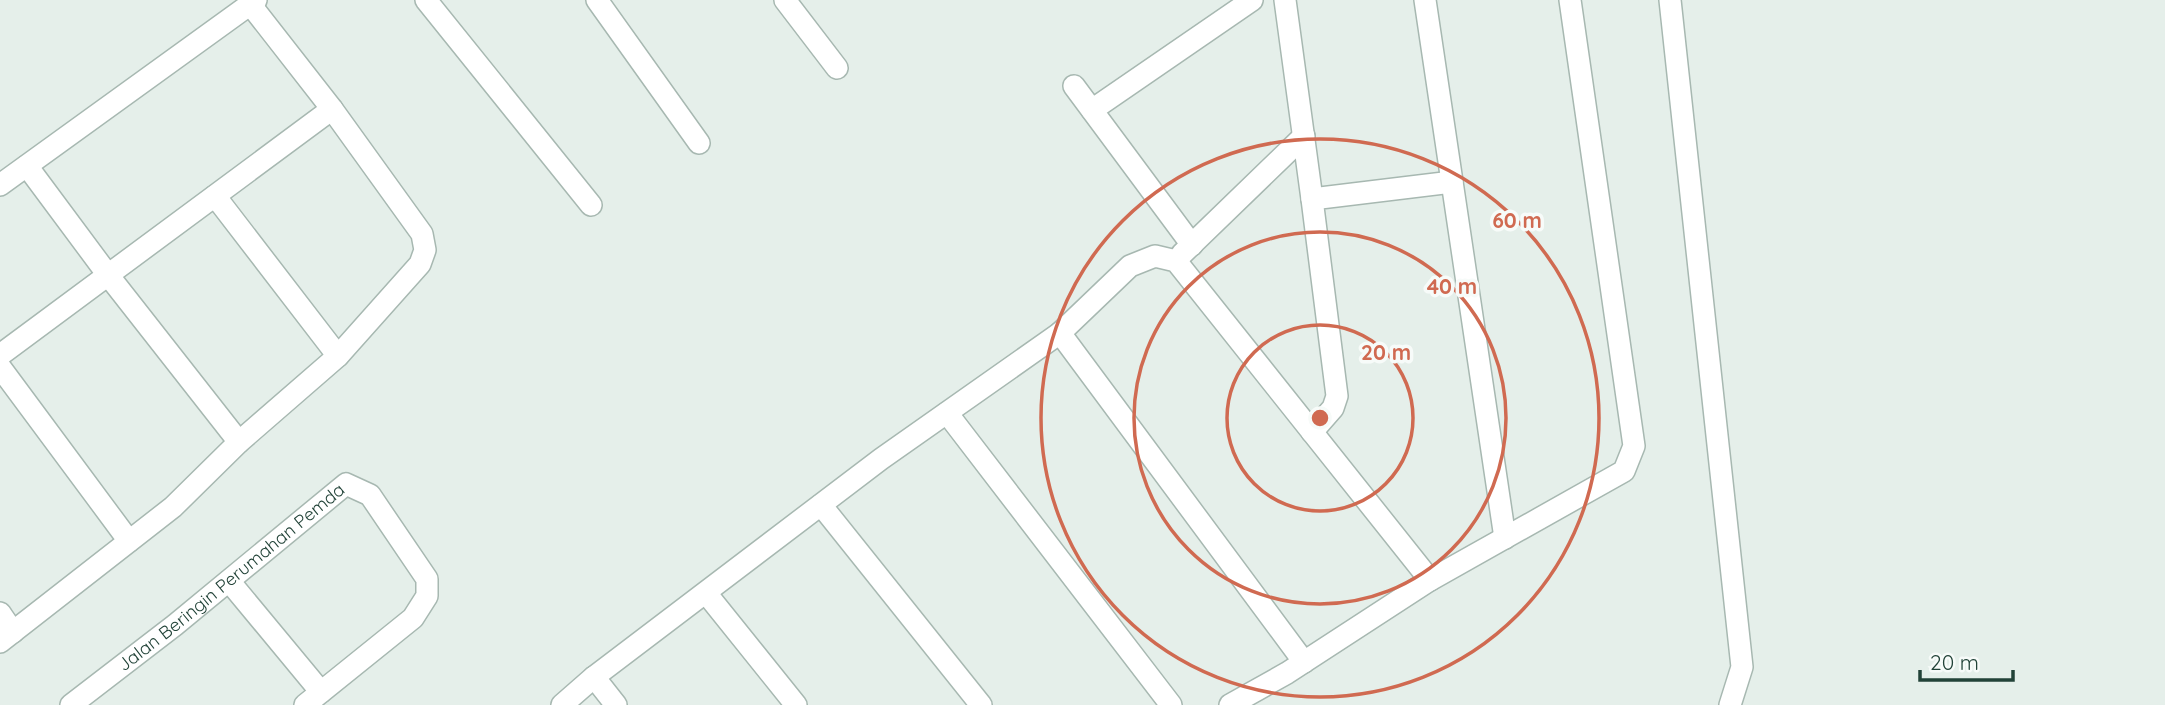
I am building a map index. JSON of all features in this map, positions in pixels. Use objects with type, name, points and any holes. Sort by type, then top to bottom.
[{"type":"street","points":[[426,0],[591,205]]},
{"type":"street","points":[[597,0],[699,143]]},
{"type":"street","points":[[785,0],[837,68]]},
{"type":"street","points":[[1092,110],[1252,0]]},
{"type":"street","points":[[1285,0],[1337,396],[1333,408],[1312,432]]},
{"type":"street","points":[[1425,0],[1505,538]]},
{"type":"street","points":[[1230,705],[1304,662],[1430,580],[1624,471],[1634,446],[1570,0]]},
{"type":"street","points":[[1670,0],[1742,667],[1730,705]]},
{"type":"street","points":[[0,185],[253,2],[422,234],[425,244],[420,264],[338,356],[239,442],[173,508],[6,637],[0,613]]},
{"type":"street","points":[[1074,86],[1192,245]]},
{"type":"street","points":[[0,355],[332,109]]},
{"type":"street","points":[[1176,261],[1304,136]]},
{"type":"street","points":[[27,166],[108,275],[239,442]]},
{"type":"street","points":[[1312,199],[1452,182]]},
{"type":"street","points":[[215,196],[338,356]]},
{"type":"street","points":[[562,705],[594,677],[821,505],[1060,333],[1130,267],[1155,256],[1176,261],[1430,580]]},
{"type":"street","points":[[1060,333],[1304,662]]},
{"type":"street","points":[[0,366],[129,541]]},
{"type":"street","points":[[947,413],[1171,705]]},
{"type":"street","name":"Jalan Beringin Perumahan Pemda","points":[[71,705],[229,581],[346,484],[370,495],[427,579],[427,596],[413,618],[313,699]]},
{"type":"street","points":[[821,505],[981,705]]},
{"type":"street","points":[[229,581],[313,699]]},
{"type":"street","points":[[706,593],[796,705]]},
{"type":"street","points":[[594,677],[616,705]]}]
